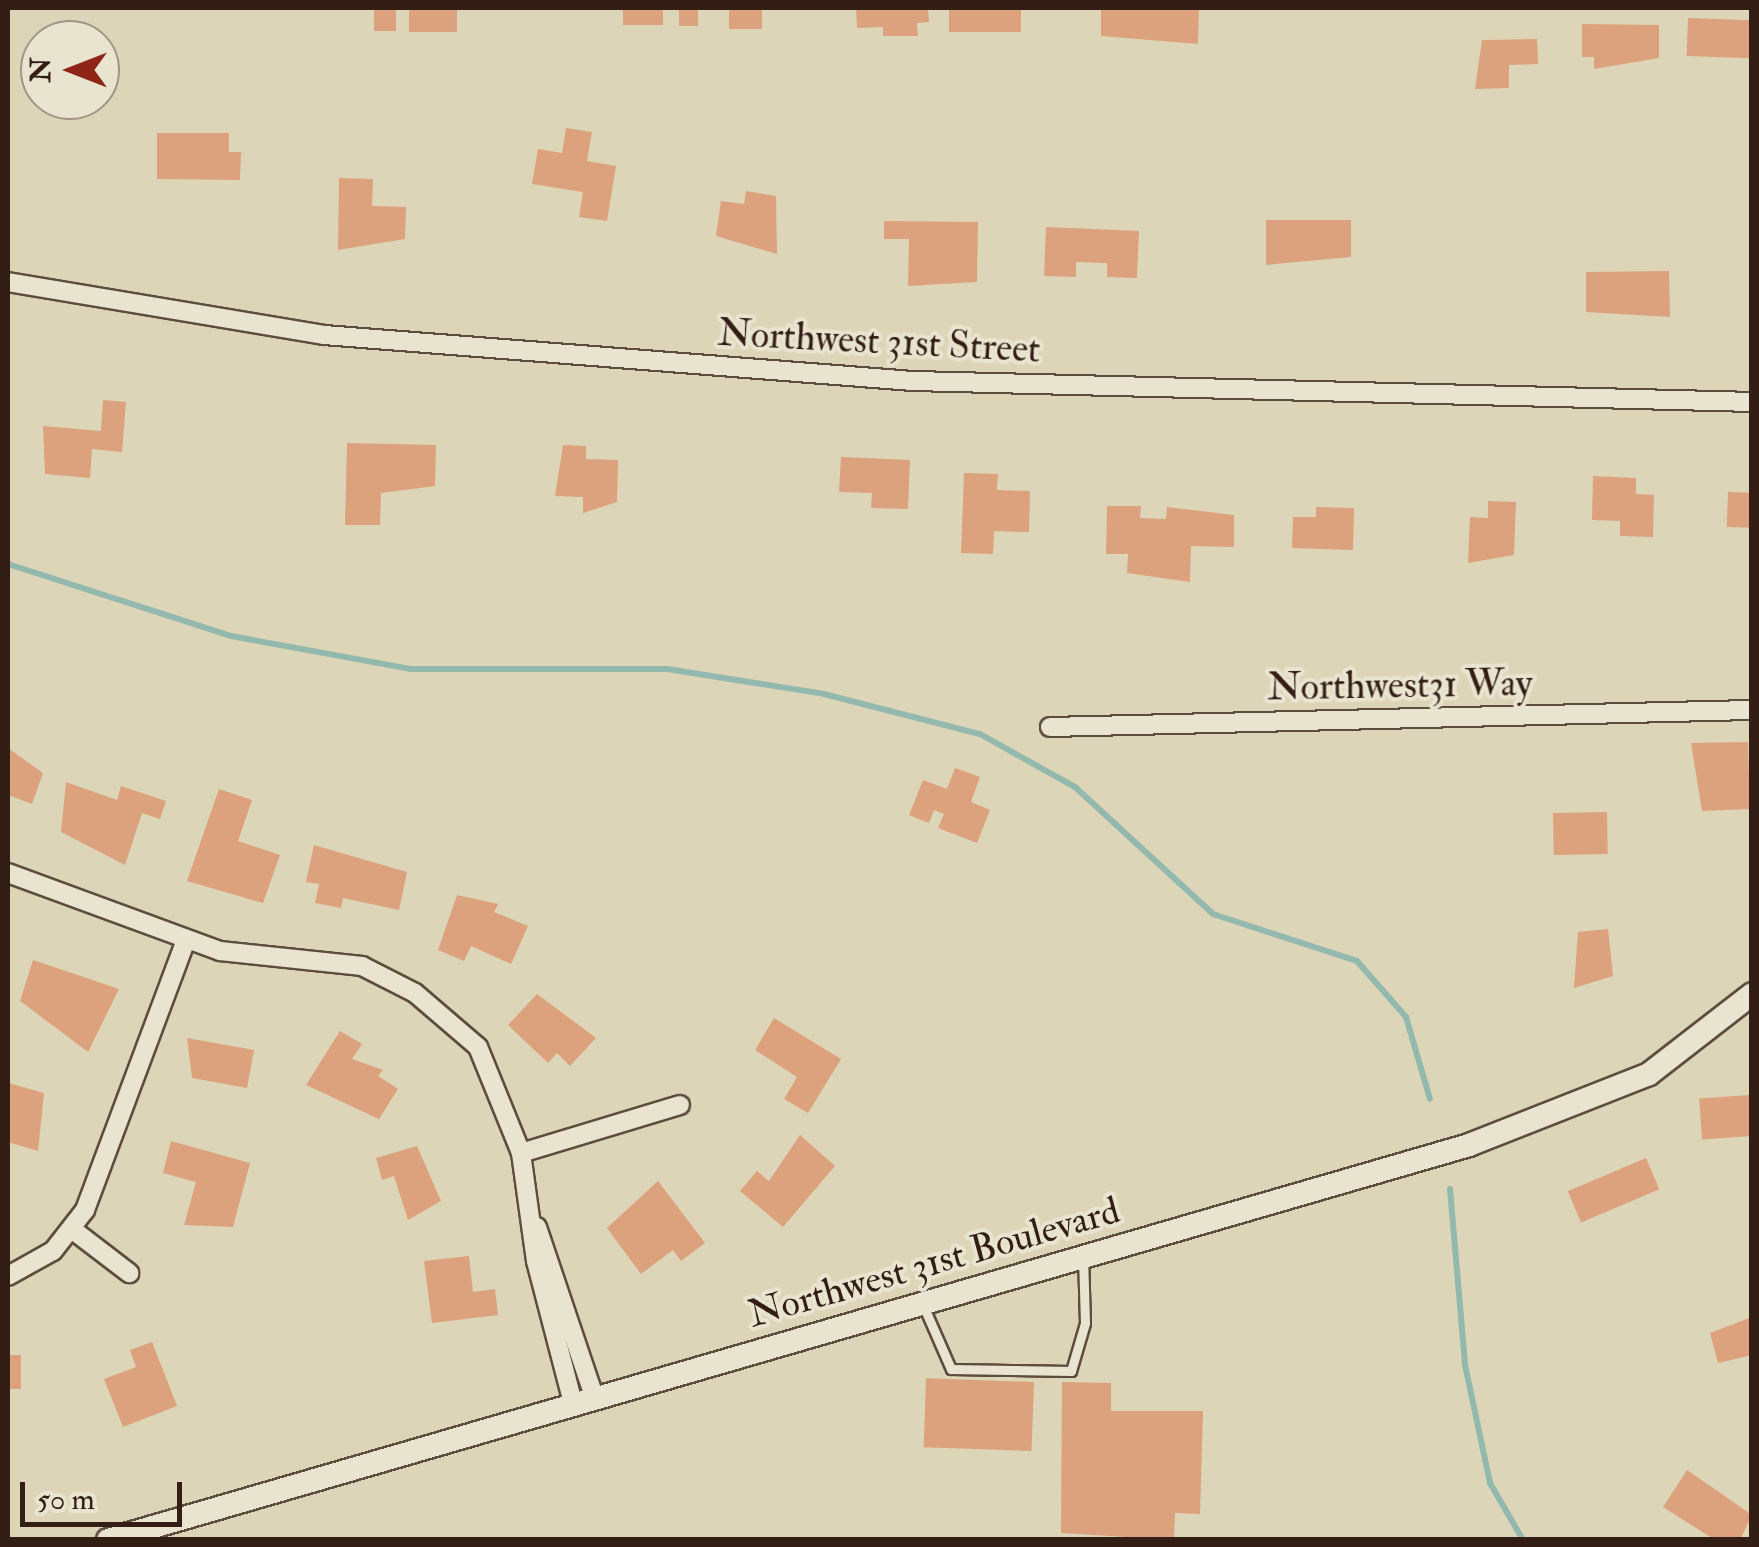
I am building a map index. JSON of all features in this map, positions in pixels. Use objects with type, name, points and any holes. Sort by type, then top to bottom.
[{"type":"street","name":"Northwest 31st Street","points":[[8,282],[324,335],[913,382],[1752,402]]},
{"type":"street","name":"Northwest31 Way","points":[[1050,727],[1752,710]]},
{"type":"street","points":[[8,873],[186,940],[362,966],[416,993],[478,1047],[521,1153],[584,1399]]},
{"type":"street","points":[[8,1276],[73,1230],[186,940]]},
{"type":"street","name":"Northwest 31st Boulevard","points":[[108,1540],[1082,1256],[1590,1102],[1648,1074],[1752,994]]},
{"type":"street","points":[[521,1153],[680,1105]]},
{"type":"street","points":[[73,1230],[128,1273]]},
{"type":"lane","points":[[922,1302],[951,1369],[1071,1371],[1086,1311],[1082,1256]]},
{"type":"building","points":[[374,8],[396,8],[396,31],[374,31]]},
{"type":"building","points":[[409,8],[457,8],[457,32],[409,32]]},
{"type":"building","points":[[623,8],[663,8],[663,25],[623,25]]},
{"type":"building","points":[[679,8],[698,8],[698,26],[679,26]]},
{"type":"building","points":[[729,8],[762,8],[762,29],[729,29]]},
{"type":"building","points":[[856,8],[928,8],[929,22],[917,23],[918,36],[883,36],[883,27],[857,28]]},
{"type":"building","points":[[949,8],[1021,8],[1021,32],[949,32]]},
{"type":"building","points":[[1101,8],[1199,8],[1198,44],[1101,36]]},
{"type":"building","points":[[1688,18],[1752,20],[1751,58],[1687,56]]},
{"type":"building","points":[[1582,24],[1659,25],[1659,58],[1594,69],[1594,57],[1582,57]]},
{"type":"building","points":[[1537,39],[1538,64],[1509,65],[1509,88],[1475,89],[1482,40]]},
{"type":"building","points":[[566,128],[592,132],[587,161],[616,166],[607,221],[579,217],[583,192],[532,184],[538,149],[562,153]]},
{"type":"building","points":[[157,133],[229,133],[229,152],[241,152],[240,180],[157,179]]},
{"type":"building","points":[[339,178],[373,179],[372,206],[406,207],[405,239],[338,250]]},
{"type":"building","points":[[746,191],[776,196],[777,254],[716,236],[721,201],[744,204]]},
{"type":"building","points":[[1266,220],[1351,220],[1351,257],[1266,265]]},
{"type":"building","points":[[884,221],[978,222],[977,282],[908,286],[909,239],[884,239]]},
{"type":"building","points":[[1046,227],[1139,231],[1137,278],[1107,277],[1107,263],[1076,262],[1076,277],[1044,276]]},
{"type":"building","points":[[1669,271],[1670,317],[1586,312],[1586,272]]},
{"type":"building","points":[[103,400],[126,402],[122,452],[92,449],[90,478],[45,474],[43,426],[101,431]]},
{"type":"building","points":[[347,443],[436,445],[435,486],[381,493],[380,525],[345,525]]},
{"type":"building","points":[[563,445],[586,446],[586,459],[618,460],[617,502],[583,513],[583,497],[555,496]]},
{"type":"building","points":[[841,457],[910,460],[908,509],[871,508],[872,493],[839,492]]},
{"type":"building","points":[[964,473],[998,474],[997,490],[1030,491],[1029,532],[994,531],[993,554],[961,553]]},
{"type":"building","points":[[1593,476],[1636,478],[1636,494],[1654,495],[1653,537],[1620,536],[1620,521],[1592,520]]},
{"type":"building","points":[[1728,492],[1752,493],[1751,528],[1727,527]]},
{"type":"building","points":[[1488,501],[1516,502],[1514,555],[1468,563],[1470,517],[1488,518]]},
{"type":"building","points":[[1107,506],[1141,506],[1140,518],[1166,519],[1167,507],[1234,515],[1234,547],[1191,546],[1190,582],[1127,573],[1128,554],[1106,554]]},
{"type":"building","points":[[1316,507],[1354,508],[1353,550],[1292,548],[1293,517],[1316,517]]},
{"type":"building","points":[[1748,742],[1750,809],[1702,811],[1691,743]]},
{"type":"building","points":[[8,748],[43,773],[32,804],[8,795]]},
{"type":"building","points":[[955,768],[980,777],[971,802],[990,810],[977,843],[938,828],[944,814],[934,810],[929,823],[909,815],[923,780],[947,789]]},
{"type":"building","points":[[66,782],[117,800],[121,786],[166,801],[160,819],[142,813],[125,865],[61,832]]},
{"type":"building","points":[[219,789],[252,800],[238,841],[280,855],[263,903],[187,881]]},
{"type":"building","points":[[1607,812],[1608,854],[1554,855],[1553,813]]},
{"type":"building","points":[[314,845],[407,872],[399,910],[343,898],[341,908],[315,903],[319,884],[306,882]]},
{"type":"building","points":[[457,895],[498,904],[494,912],[528,926],[511,964],[471,946],[464,961],[438,950]]},
{"type":"building","points":[[1608,929],[1613,976],[1574,988],[1578,932]]},
{"type":"building","points":[[33,960],[119,989],[88,1052],[20,1001]]},
{"type":"building","points":[[537,994],[596,1038],[570,1066],[557,1053],[548,1063],[508,1025]]},
{"type":"building","points":[[774,1018],[841,1059],[808,1113],[784,1099],[797,1077],[755,1050]]},
{"type":"building","points":[[340,1031],[362,1044],[352,1059],[383,1070],[378,1076],[398,1089],[379,1119],[306,1085]]},
{"type":"building","points":[[187,1038],[254,1050],[247,1088],[192,1078]]},
{"type":"building","points":[[8,1083],[44,1093],[38,1151],[8,1142]]},
{"type":"building","points":[[1749,1095],[1752,1136],[1702,1139],[1699,1098]]},
{"type":"building","points":[[800,1135],[835,1166],[783,1227],[740,1191],[757,1171],[769,1181]]},
{"type":"building","points":[[171,1141],[250,1163],[233,1227],[184,1225],[196,1182],[163,1173]]},
{"type":"building","points":[[417,1146],[441,1201],[408,1220],[394,1176],[382,1180],[376,1158]]},
{"type":"building","points":[[1646,1158],[1659,1189],[1581,1223],[1568,1191]]},
{"type":"building","points":[[658,1181],[705,1243],[681,1261],[673,1250],[641,1274],[607,1228]]},
{"type":"building","points":[[469,1256],[473,1292],[495,1289],[498,1315],[432,1323],[424,1261]]},
{"type":"building","points":[[1752,1317],[1752,1355],[1718,1363],[1710,1333]]},
{"type":"building","points":[[152,1342],[177,1406],[123,1427],[104,1379],[136,1367],[130,1350]]},
{"type":"building","points":[[8,1355],[21,1355],[21,1389],[8,1389]]},
{"type":"building","points":[[926,1378],[1034,1382],[1032,1451],[924,1447]]},
{"type":"building","points":[[1062,1382],[1111,1383],[1111,1411],[1203,1411],[1200,1514],[1175,1513],[1174,1540],[1061,1533]]},
{"type":"building","points":[[1687,1470],[1752,1515],[1740,1540],[1715,1540],[1663,1507]]},
{"type":"waterway","points":[[8,564],[231,636],[410,669],[667,669],[824,694],[980,734],[1075,787],[1213,914],[1357,961],[1406,1017],[1430,1099]]},
{"type":"waterway","points":[[1450,1189],[1465,1365],[1490,1483],[1523,1540]]}]
